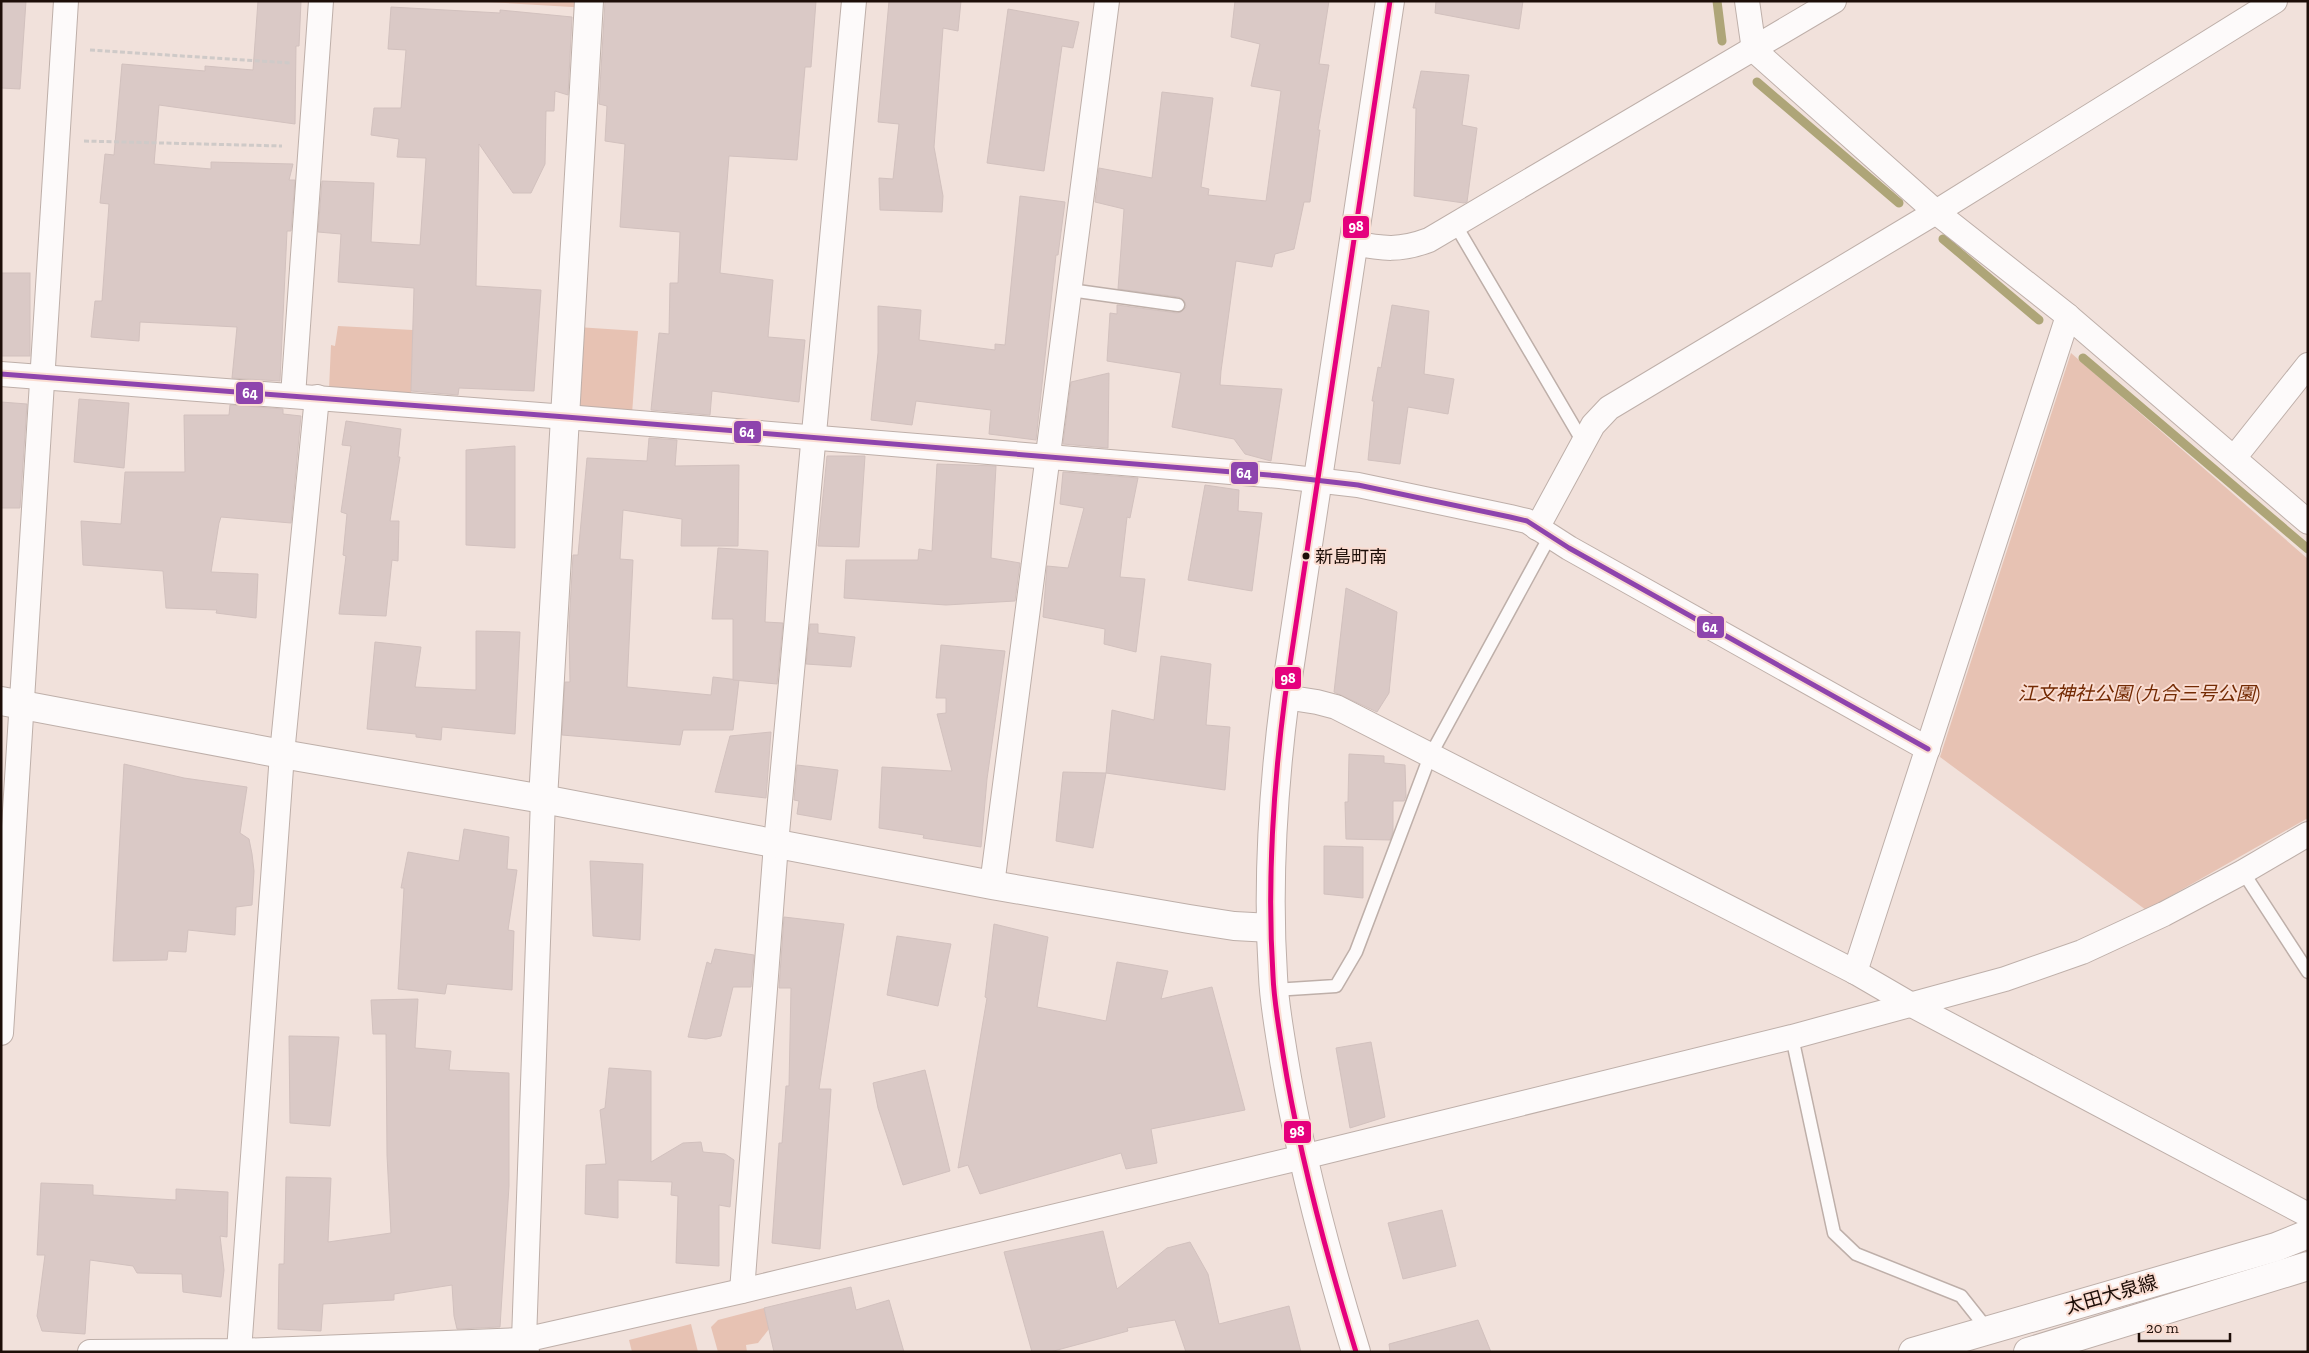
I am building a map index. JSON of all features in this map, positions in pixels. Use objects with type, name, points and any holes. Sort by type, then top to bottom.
[{"type":"street","points":[[1,1033],[11,703],[42,377],[66,1]]},
{"type":"street","points":[[293,396],[321,1]]},
{"type":"street","points":[[526,1346],[544,799],[589,1]]},
{"type":"street","points":[[742,1291],[776,844],[854,1]]},
{"type":"street","points":[[992,885],[1107,1]]},
{"type":"street","points":[[1356,1352],[1338,1293],[1303,1157],[1289,1092],[1274,990],[1271,928],[1273,810],[1285,696],[1390,1]]},
{"type":"street","points":[[1747,1],[1754,50],[1936,212],[2068,316],[2308,522]]},
{"type":"street","points":[[1353,243],[1386,249],[1409,248],[1429,240],[1754,50],[1834,1]]},
{"type":"street","points":[[1544,532],[1584,442],[1593,425],[1609,408],[1936,212],[2275,1]]},
{"type":"street","points":[[1855,972],[2068,316]]},
{"type":"street","points":[[2234,458],[2308,365]]},
{"type":"street","points":[[1,374],[566,417],[1318,480],[1358,485],[1527,521],[1928,749]]},
{"type":"street","points":[[239,1350],[282,754],[317,397]]},
{"type":"street","points":[[1285,696],[1336,708],[1855,972],[1910,1004],[2308,1214]]},
{"type":"street","points":[[11,703],[282,754],[544,799],[992,885],[1234,926],[1271,928]]},
{"type":"street","points":[[90,1352],[526,1346],[742,1291],[1303,1157],[1792,1037],[2005,979],[2082,952],[2164,914],[2244,872],[2308,834]]},
{"type":"street","name":"太田大泉線","points":[[1914,1352],[2276,1247],[2308,1234]]},
{"type":"street","name":"太田大泉線","points":[[2028,1352],[2308,1266]]},
{"type":"lane","points":[[1456,224],[1584,442]]},
{"type":"lane","points":[[1070,290],[1178,305]]},
{"type":"lane","points":[[1274,990],[1336,986],[1356,952],[1430,756],[1544,532]]},
{"type":"lane","points":[[2244,872],[2308,972]]},
{"type":"lane","points":[[1792,1037],[1834,1233],[1856,1254],[1961,1296],[1988,1330]]},
{"type":"path","points":[[63,48],[316,65]]},
{"type":"path","points":[[58,140],[311,147]]},
{"type":"green space","points":[[470,1],[589,1],[589,8]]},
{"type":"green space","points":[[338,326],[413,330],[411,396],[329,389],[331,345],[335,346]]},
{"type":"green space","points":[[577,327],[638,331],[632,414],[583,409],[573,396]]},
{"type":"green space","name":"江文神社公園 (九合三号公園)","points":[[2071,353],[2308,559],[2308,818],[2146,910],[1940,757]]},
{"type":"green space","points":[[764,1308],[769,1329],[758,1343],[746,1345],[747,1352],[718,1352],[711,1327],[718,1320]]},
{"type":"green space","points":[[691,1324],[698,1352],[632,1352],[629,1340]]},
{"type":"building","points":[[1,1],[26,1],[20,89],[1,88]]},
{"type":"building","points":[[258,1],[301,1],[299,46],[296,46],[295,124],[159,105],[154,164],[211,169],[211,162],[293,164],[289,180],[295,180],[291,231],[287,231],[280,381],[232,378],[237,327],[140,322],[139,341],[91,337],[95,301],[102,301],[109,204],[100,203],[105,154],[114,155],[122,64],[205,71],[205,66],[253,70]]},
{"type":"building","points":[[605,1],[816,1],[811,67],[805,67],[797,160],[729,156],[720,273],[773,280],[768,337],[805,340],[799,402],[712,391],[710,415],[651,410],[659,333],[669,334],[670,283],[678,283],[680,232],[620,227],[625,144],[605,141],[607,106],[599,104]]},
{"type":"building","points":[[889,1],[961,1],[958,31],[943,28],[934,147],[943,196],[942,212],[880,210],[879,178],[893,179],[899,124],[878,122]]},
{"type":"building","points":[[1235,1],[1329,1],[1319,64],[1329,65],[1318,130],[1320,130],[1310,202],[1304,202],[1294,249],[1275,254],[1272,267],[1236,261],[1221,371],[1220,385],[1282,389],[1271,461],[1245,454],[1234,439],[1172,427],[1181,373],[1107,361],[1110,313],[1117,314],[1117,305],[1177,313],[1186,307],[1185,302],[1179,297],[1118,289],[1124,209],[1095,202],[1099,168],[1152,178],[1162,92],[1213,98],[1201,187],[1209,189],[1208,195],[1266,201],[1281,91],[1251,86],[1260,44],[1231,37]]},
{"type":"building","points":[[1436,1],[1523,1],[1519,29],[1435,13]]},
{"type":"building","points":[[391,7],[500,13],[500,10],[572,17],[568,95],[555,91],[554,111],[546,111],[545,164],[531,193],[513,193],[479,144],[476,286],[541,290],[534,391],[459,388],[458,395],[411,391],[414,288],[338,282],[341,234],[318,232],[322,181],[374,183],[371,242],[420,245],[426,158],[397,157],[399,139],[371,135],[374,108],[401,108],[406,50],[388,49]]},
{"type":"building","points":[[1008,9],[1079,22],[1073,48],[1062,46],[1044,171],[987,163]]},
{"type":"building","points":[[1421,71],[1469,75],[1462,125],[1477,128],[1467,202],[1414,196],[1416,108],[1413,108]]},
{"type":"building","points":[[1020,196],[1065,202],[1058,255],[1056,255],[1036,440],[989,434],[991,410],[916,401],[912,425],[871,420],[878,353],[878,306],[921,310],[919,340],[995,350],[995,344],[1005,345]]},
{"type":"building","points":[[1,273],[30,273],[30,356],[1,356]]},
{"type":"building","points":[[1392,305],[1429,311],[1424,374],[1454,379],[1448,414],[1408,407],[1400,464],[1368,460],[1374,401],[1372,401],[1378,367],[1381,368]]},
{"type":"building","points":[[1109,373],[1108,448],[1063,444],[1071,382]]},
{"type":"building","points":[[79,399],[129,403],[124,468],[74,462]]},
{"type":"building","points":[[1,402],[27,404],[20,508],[1,508]]},
{"type":"building","points":[[230,405],[283,409],[283,414],[301,416],[291,523],[221,517],[219,523],[211,572],[258,574],[256,618],[216,613],[217,610],[166,608],[163,571],[83,565],[81,521],[121,524],[125,472],[185,472],[184,415],[229,415]]},
{"type":"building","points":[[346,421],[401,429],[398,457],[400,457],[390,521],[399,521],[398,561],[392,560],[386,616],[339,614],[346,556],[343,555],[347,514],[341,512],[351,446],[342,445]]},
{"type":"building","points":[[649,438],[677,440],[675,466],[739,465],[738,546],[681,546],[682,519],[623,510],[620,559],[633,560],[627,687],[711,695],[713,677],[739,680],[733,730],[683,730],[680,745],[562,735],[565,682],[570,682],[569,626],[573,555],[578,555],[587,458],[647,461]]},
{"type":"building","points":[[515,446],[515,548],[466,545],[466,450]]},
{"type":"building","points":[[827,456],[865,456],[859,547],[818,546]]},
{"type":"building","points":[[937,464],[996,466],[991,558],[1020,563],[1015,601],[946,605],[844,598],[846,560],[918,560],[919,549],[932,551]]},
{"type":"building","points":[[1063,472],[1138,478],[1130,518],[1127,517],[1120,577],[1145,579],[1136,652],[1104,644],[1105,629],[1043,617],[1047,566],[1068,568],[1084,508],[1060,504]]},
{"type":"building","points":[[1205,485],[1239,490],[1238,511],[1262,513],[1252,591],[1188,580]]},
{"type":"building","points":[[718,548],[768,551],[765,622],[783,623],[777,684],[733,680],[733,619],[712,619]]},
{"type":"building","points":[[1346,588],[1397,612],[1389,693],[1377,712],[1334,692]]},
{"type":"building","points":[[810,624],[818,624],[818,633],[855,637],[851,667],[806,664]]},
{"type":"building","points":[[476,631],[520,632],[515,734],[442,727],[441,740],[416,737],[416,734],[367,729],[375,642],[421,647],[415,687],[476,690]]},
{"type":"building","points":[[941,645],[1005,651],[987,779],[981,847],[923,838],[924,835],[879,828],[882,767],[952,771],[937,714],[946,713],[946,698],[936,698]]},
{"type":"building","points":[[1161,656],[1211,664],[1206,725],[1230,727],[1225,790],[1106,773],[1112,710],[1154,720]]},
{"type":"building","points":[[771,732],[766,798],[715,792],[730,736]]},
{"type":"building","points":[[1349,754],[1384,756],[1384,763],[1405,765],[1406,796],[1404,801],[1393,801],[1393,832],[1390,840],[1346,839],[1345,802],[1348,802]]},
{"type":"building","points":[[124,764],[184,778],[247,787],[240,833],[249,839],[252,854],[254,871],[252,905],[236,907],[235,935],[188,930],[186,952],[168,951],[167,960],[113,961]]},
{"type":"building","points":[[797,765],[838,770],[831,820],[797,814],[799,801],[794,800]]},
{"type":"building","points":[[1063,772],[1106,773],[1093,848],[1056,841]]},
{"type":"building","points":[[464,829],[509,837],[507,869],[517,870],[508,930],[514,931],[512,990],[447,984],[445,994],[398,989],[404,888],[401,888],[408,852],[459,861]]},
{"type":"building","points":[[1324,846],[1363,847],[1363,898],[1324,894]]},
{"type":"building","points":[[590,861],[643,864],[640,940],[593,936]]},
{"type":"building","points":[[784,917],[844,924],[819,1089],[831,1089],[820,1249],[772,1243],[779,1143],[782,1143],[786,1086],[789,1086],[791,988],[779,988]]},
{"type":"building","points":[[994,924],[1048,937],[1037,1007],[1106,1021],[1117,962],[1168,971],[1161,999],[1212,987],[1245,1110],[1151,1129],[1157,1163],[1126,1169],[1121,1153],[980,1194],[968,1165],[958,1168],[987,998],[985,997]]},
{"type":"building","points":[[897,936],[951,944],[938,1006],[887,995]]},
{"type":"building","points":[[715,949],[754,955],[751,987],[733,987],[721,1036],[706,1039],[688,1037],[707,962],[711,964]]},
{"type":"building","points":[[418,999],[415,1048],[451,1051],[449,1070],[509,1073],[509,1186],[500,1327],[457,1329],[454,1316],[452,1285],[394,1294],[394,1300],[323,1304],[321,1331],[278,1329],[279,1264],[284,1264],[286,1177],[331,1178],[328,1242],[391,1233],[387,1155],[386,1034],[373,1034],[371,1000]]},
{"type":"building","points":[[289,1036],[339,1037],[330,1126],[290,1123]]},
{"type":"building","points":[[1371,1042],[1385,1117],[1350,1128],[1336,1048]]},
{"type":"building","points":[[609,1068],[651,1071],[651,1162],[683,1143],[701,1142],[703,1152],[725,1154],[734,1160],[730,1207],[719,1205],[719,1266],[676,1263],[678,1196],[671,1195],[672,1182],[618,1180],[618,1218],[585,1214],[586,1165],[606,1164],[600,1110],[605,1108]]},
{"type":"building","points":[[925,1070],[950,1171],[903,1185],[878,1108],[873,1083]]},
{"type":"building","points":[[41,1183],[93,1185],[93,1195],[176,1200],[176,1189],[228,1192],[227,1237],[220,1236],[224,1270],[221,1297],[183,1292],[182,1274],[137,1273],[133,1266],[90,1260],[85,1334],[42,1331],[37,1316],[45,1255],[37,1255]]},
{"type":"building","points":[[1442,1210],[1456,1266],[1403,1279],[1388,1223]]},
{"type":"building","points":[[1103,1231],[1117,1289],[1167,1248],[1190,1242],[1208,1274],[1219,1324],[1289,1306],[1301,1352],[1186,1352],[1175,1320],[1127,1328],[1128,1331],[1050,1352],[1032,1352],[1004,1252]]},
{"type":"building","points":[[851,1287],[856,1310],[889,1300],[904,1352],[774,1352],[764,1308]]},
{"type":"building","points":[[1478,1320],[1491,1352],[1390,1352],[1389,1344]]},
{"type":"waterway","points":[[1717,1],[1722,41]]},
{"type":"waterway","points":[[1757,82],[1899,203]]},
{"type":"waterway","points":[[1943,239],[2039,320]]},
{"type":"waterway","points":[[2083,358],[2308,549]]},
{"type":"transit line","name":"98","points":[[1356,1352],[1314,1204],[1290,1092],[1274,986],[1271,941],[1271,871],[1274,801],[1285,697],[1390,1]]},
{"type":"transit line","name":"64","points":[[1,374],[566,417],[1280,476],[1358,485],[1527,521],[1569,548],[1928,749]]},
{"type":"place","name":"新島町南","points":[[1306,556]]}]
